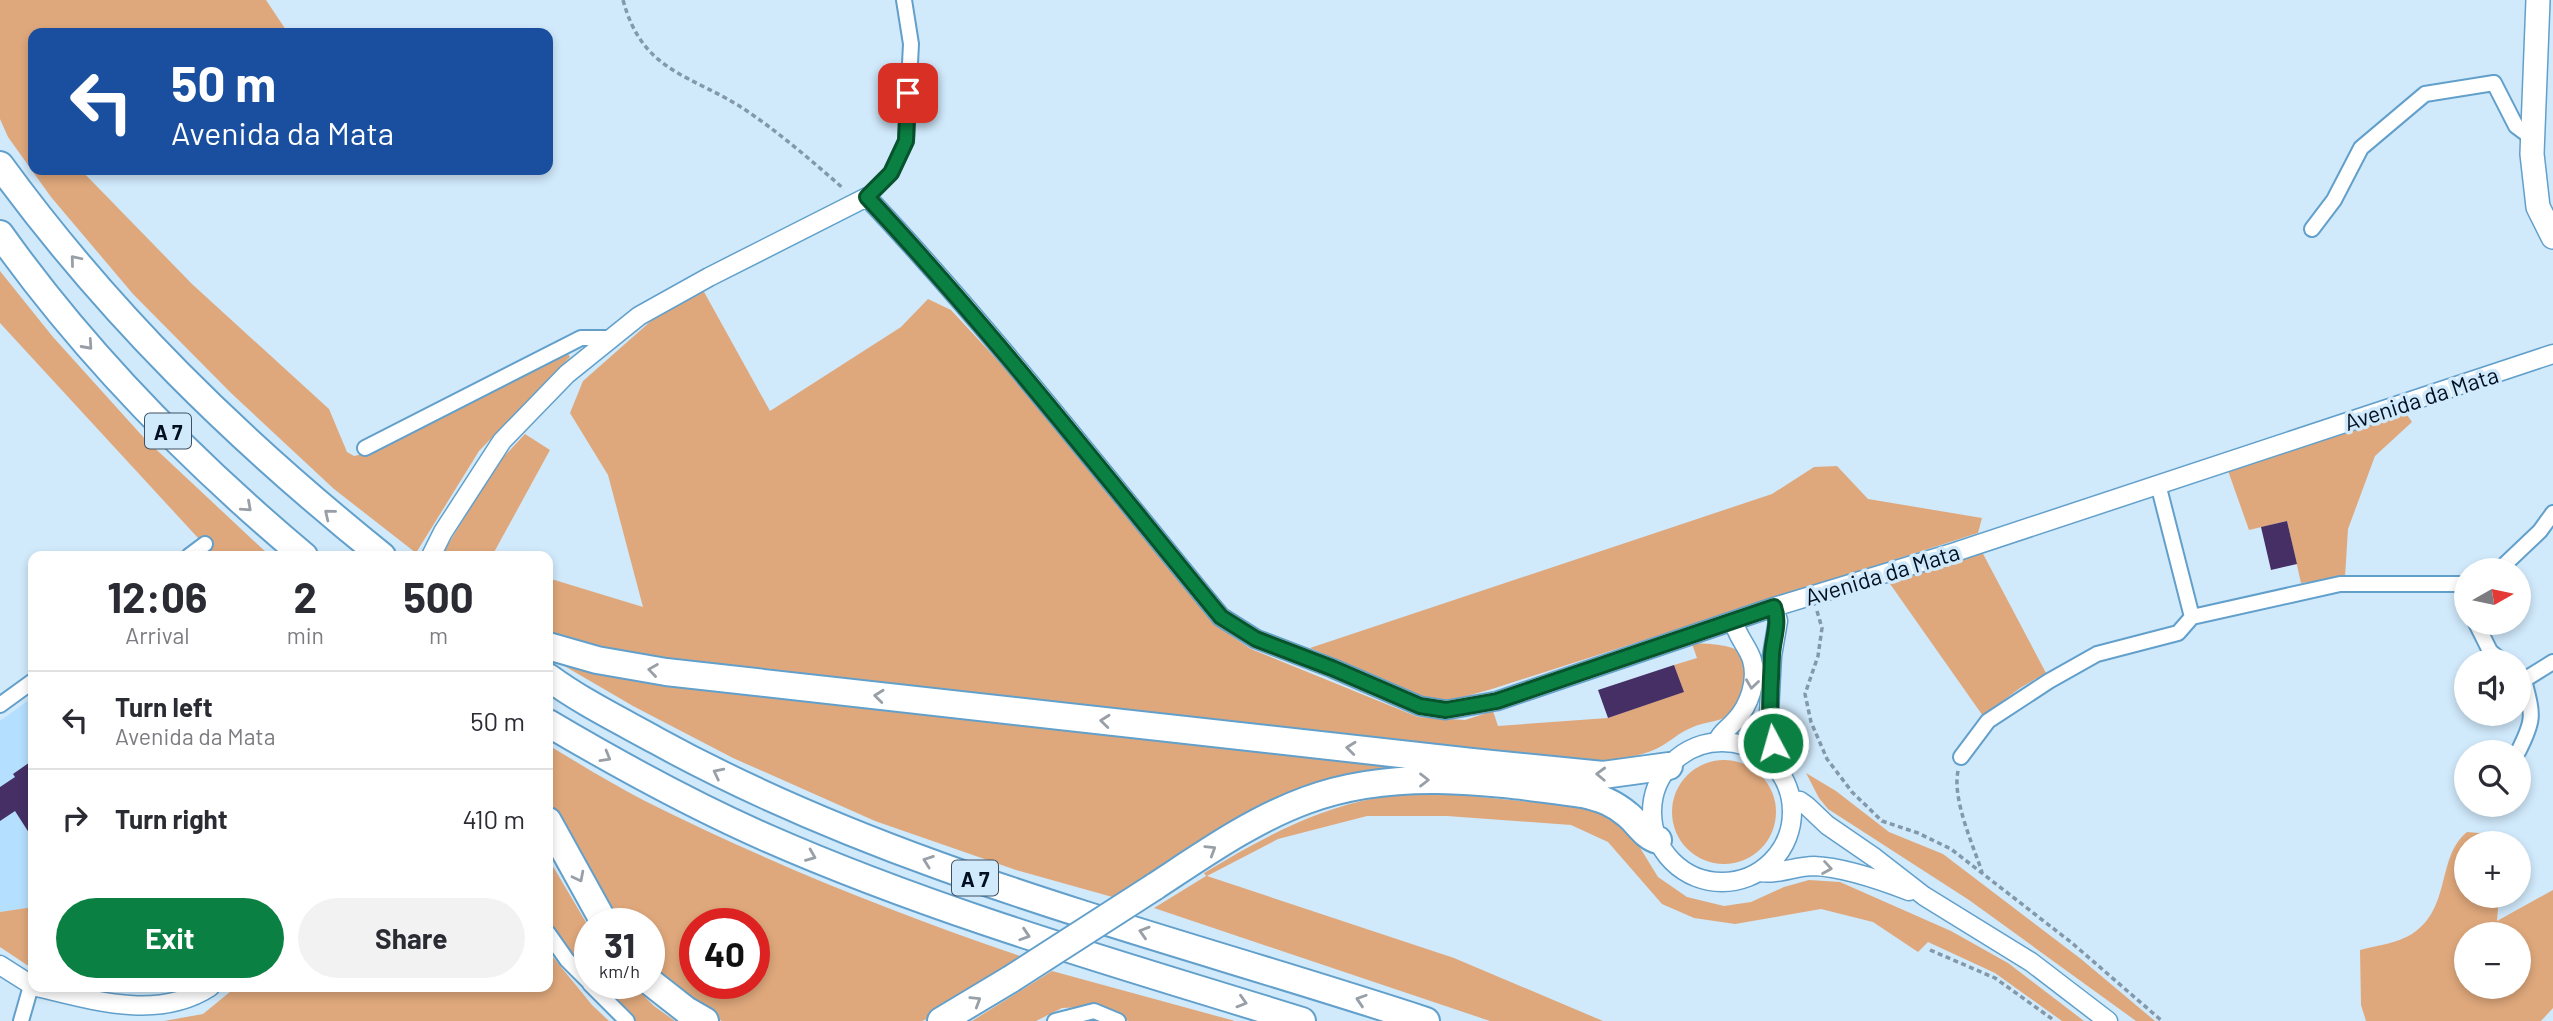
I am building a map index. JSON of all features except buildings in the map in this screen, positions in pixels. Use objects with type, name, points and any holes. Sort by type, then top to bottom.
[{"type":"highway","name":"A 7","points":[[0,165],[38,217],[103,294],[194,391],[288,479],[376,551]]},
{"type":"highway","name":"A 7","points":[[0,234],[76,330],[159,422],[208,471],[298,551]]},
{"type":"highway","points":[[553,647],[597,660],[666,672],[1472,762],[1603,775],[1669,766]]},
{"type":"highway","name":"A 7","points":[[553,680],[623,722],[729,778],[883,844],[1042,900],[1426,1021]]},
{"type":"highway","name":"A 7","points":[[553,726],[666,789],[766,838],[819,860],[988,923],[1302,1021]]},
{"type":"highway","points":[[941,1021],[1250,827],[1288,808],[1343,789],[1396,781],[1466,781],[1583,794],[1601,798],[1617,806],[1647,835],[1658,839]]},
{"type":"highway","points":[[553,830],[596,908]]},
{"type":"highway","points":[[665,994],[705,1021]]},
{"type":"main road","points":[[2538,0],[2532,138],[2538,207],[2553,237]]},
{"type":"street","points":[[434,551],[502,440],[567,374],[639,316],[709,277],[863,199],[891,173],[906,141],[911,44],[904,0]]},
{"type":"street","points":[[2312,229],[2334,200],[2361,148],[2425,94],[2494,83],[2516,125],[2532,138]]},
{"type":"street","name":"Avenida da Mata","points":[[863,199],[914,247],[1221,617],[1256,639],[1420,706],[1446,710],[1497,701],[1774,607],[1955,552],[2553,354]]},
{"type":"street","points":[[365,448],[580,338],[612,338]]},
{"type":"street","points":[[2158,484],[2193,617]]},
{"type":"street","points":[[2512,558],[2540,531],[2553,513]]},
{"type":"street","points":[[196,551],[205,544]]},
{"type":"street","points":[[1961,757],[1988,721],[2049,681],[2097,654],[2178,633],[2193,617],[2340,584],[2454,588]]},
{"type":"street","points":[[1773,764],[1769,713],[1772,656],[1778,621],[1774,607]]},
{"type":"street","points":[[1717,742],[1722,732],[1741,713],[1752,689],[1753,662],[1734,621]]},
{"type":"street","points":[[2531,672],[2553,662]]},
{"type":"street","points":[[0,705],[28,685]]},
{"type":"street","points":[[2524,740],[2531,727],[2531,709]]},
{"type":"street","points":[[1717,742],[1738,743],[1757,751],[1773,764],[1785,780],[1792,800],[1792,821],[1787,841],[1775,858],[1760,872],[1741,880],[1721,883],[1701,879],[1683,871],[1668,857],[1652,821],[1653,801],[1658,783],[1669,766],[1690,749],[1717,742]]},
{"type":"street","points":[[1792,800],[1807,806],[1827,825],[1924,896],[2031,962],[2108,1021]]},
{"type":"street","points":[[1760,872],[1827,867],[1924,896]]},
{"type":"street","points":[[553,940],[574,967]]},
{"type":"street","points":[[0,965],[28,982]]},
{"type":"street","points":[[21,1021],[32,992]]},
{"type":"street","points":[[62,992],[122,1005],[168,1005],[198,992]]},
{"type":"street","points":[[606,999],[627,1021]]},
{"type":"street","points":[[1055,1021],[1094,1011],[1118,1021]]},
{"type":"path","points":[[623,0],[632,29],[651,55],[672,70],[745,109],[863,199]]},
{"type":"path","points":[[1813,595],[1822,628],[1818,656],[1805,694],[1811,722],[1827,760],[1852,792],[1882,821],[1918,833],[1951,849],[2072,943],[2162,1021]]},
{"type":"path","points":[[1961,757],[1956,781],[1962,811],[1983,874]]},
{"type":"path","points":[[1930,950],[1995,978],[2055,1021]]},
{"type":"shaded area","points":[[0,0],[266,0],[285,28],[28,28],[28,165],[8,137],[0,119]]},
{"type":"shaded area","points":[[35,175],[86,175],[192,284],[329,409],[347,452],[354,456],[376,451],[567,352],[570,357],[479,451],[417,551],[413,551],[334,489],[231,393],[133,294]]},
{"type":"shaded area","points":[[0,271],[53,337],[145,439],[265,551],[210,551],[0,323]]},
{"type":"shaded area","points":[[703,290],[770,411],[901,327],[928,299],[951,310],[1026,391],[1224,631],[1251,649],[1418,717],[1465,720],[1493,711],[1498,726],[1608,718],[1683,692],[1674,665],[1697,658],[1692,644],[1697,643],[1727,646],[1743,654],[1747,661],[1748,685],[1738,707],[1729,716],[1688,729],[1649,752],[1599,762],[668,660],[602,650],[553,633],[553,580],[643,607],[608,475],[570,413],[583,381],[651,321]]},
{"type":"shaded area","points":[[2403,409],[2412,422],[2375,456],[2348,529],[2345,577],[2301,583],[2287,521],[2249,530],[2227,468]]},
{"type":"shaded area","points":[[525,434],[550,450],[495,551],[444,551],[497,464]]},
{"type":"shaded area","points":[[1837,466],[1868,499],[1982,518],[1978,533],[1449,701],[1417,695],[1310,648],[1772,494],[1814,467]]},
{"type":"shaded area","points":[[1981,550],[2046,673],[2020,688],[1983,716],[1888,581]]},
{"type":"shaded area","points":[[553,657],[1518,776],[1388,774],[1116,898],[1016,870],[875,821],[733,758],[633,706]]},
{"type":"shaded area","points":[[28,701],[28,908],[0,912],[0,721]]},
{"type":"shaded area","points":[[553,748],[633,794],[784,866],[926,923],[1023,957],[947,1011],[922,1021],[722,1021],[684,999],[770,999],[770,908],[679,908],[679,995],[665,984],[665,908],[607,908],[553,817]]},
{"type":"shaded area","points":[[1724,760],[1744,764],[1761,775],[1772,792],[1776,812],[1772,832],[1761,849],[1744,860],[1724,864],[1704,860],[1687,849],[1676,832],[1672,812],[1676,792],[1687,775],[1704,764]]},
{"type":"shaded area","points":[[1806,773],[1836,791],[1889,832],[1943,854],[2081,959],[2155,1021],[2136,1021],[1969,900],[1828,809]]},
{"type":"shaded area","points":[[1440,793],[1583,807],[1614,817],[1634,838],[1658,877],[1687,897],[1724,906],[1751,902],[1784,887],[1809,880],[1840,882],[1951,931],[2008,963],[2084,1021],[2062,1021],[1995,973],[1928,942],[1918,952],[1873,922],[1821,909],[1735,924],[1694,918],[1662,904],[1608,842],[1571,825],[1447,816],[1367,816],[1278,839],[1207,876],[1454,958],[1603,1021],[1490,1021],[1154,908],[1206,876],[1204,873],[1308,818],[1376,798]]},
{"type":"shaded area","points":[[2454,848],[2454,908],[2498,908],[2497,921],[2520,908],[2531,908],[2531,902],[2553,890],[2553,1008],[2541,1021],[2366,1021],[2361,1005],[2360,950],[2400,940],[2425,923],[2439,897]]},
{"type":"shaded area","points":[[553,866],[578,908],[574,908],[574,958],[553,929]]},
{"type":"shaded area","points":[[28,908],[28,966],[0,947],[0,912]]},
{"type":"shaded area","points":[[553,957],[574,983],[574,999],[587,999],[609,1021],[164,1021],[203,1014],[230,992],[553,992]]},
{"type":"shaded area","points":[[1052,971],[1235,1021],[1129,1021],[1087,1007],[1062,1008],[1036,1021],[972,1021]]},
{"type":"shaded area","points":[[614,999],[647,999],[675,1021],[635,1021]]},
{"type":"route","points":[[908,93],[906,141],[891,173],[867,197],[987,332],[1221,617],[1256,639],[1420,706],[1446,710],[1497,701],[1774,607],[1778,621],[1772,656],[1769,713],[1773,743]]}]
